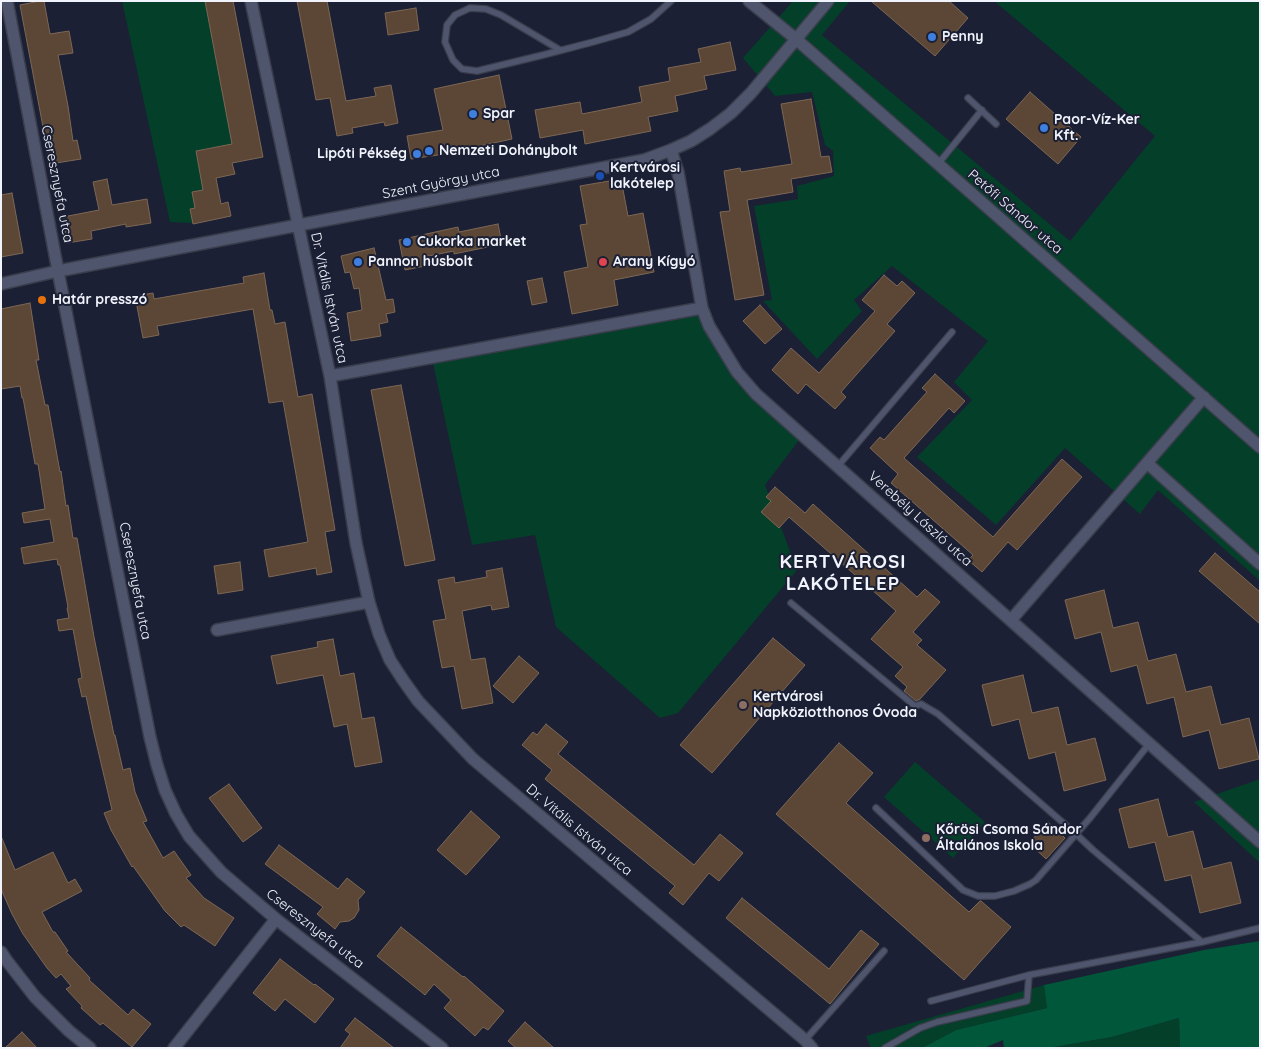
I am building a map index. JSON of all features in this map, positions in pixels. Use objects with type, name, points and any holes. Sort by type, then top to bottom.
[{"type":"street","name":"Cseresznyefa utca","points":[[8,1],[58,272],[148,727],[157,765],[176,814],[195,843],[221,872],[276,919],[442,1048]]},
{"type":"street","name":"Dr. Vitális István utca","points":[[251,1],[330,376],[356,543],[369,602],[390,660],[418,701],[473,760],[808,1044]]},
{"type":"street","name":"Petőfi Sándor utca","points":[[750,1],[796,39],[1260,447]]},
{"type":"street","name":"Szent György utca","points":[[1,284],[299,225],[644,160],[691,141],[731,113],[828,1]]},
{"type":"street","name":"Verebély László utca","points":[[671,150],[678,172],[702,308],[709,326],[737,372],[756,394],[1260,842]]},
{"type":"street","points":[[330,376],[702,308]]},
{"type":"street","points":[[1010,620],[1204,397]]},
{"type":"street","points":[[1147,463],[1260,564]]},
{"type":"street","points":[[217,630],[369,602]]},
{"type":"street","points":[[174,1048],[276,919]]},
{"type":"street","points":[[1,952],[35,997],[69,1031],[90,1048]]},
{"type":"lane","points":[[560,50],[501,15],[486,9],[470,8],[455,15],[447,25],[445,42],[453,60],[462,68],[477,70],[560,50],[628,32],[651,19],[671,1]]},
{"type":"lane","points":[[968,98],[996,124]]},
{"type":"lane","points":[[938,164],[982,110]]},
{"type":"lane","points":[[838,466],[952,332]]},
{"type":"lane","points":[[791,603],[915,706],[921,704],[938,714],[1093,850],[1202,942]]},
{"type":"lane","points":[[876,808],[963,890],[978,896],[995,896],[1014,891],[1036,880],[1090,818],[1149,744]]},
{"type":"lane","points":[[931,1001],[1029,975],[1202,942],[1260,928]]},
{"type":"lane","points":[[808,1044],[884,951]]},
{"type":"lane","points":[[885,1048],[920,1028],[937,1022],[1027,1001],[1029,975]]},
{"type":"green space","points":[[122,1],[205,1],[233,149],[214,147],[196,151],[203,190],[192,192],[195,208],[190,209],[193,223],[170,222]]},
{"type":"green space","points":[[793,1],[850,1],[822,35],[1070,241],[1155,136],[994,1],[1260,1],[1260,581],[1158,490],[1140,514],[1065,448],[996,525],[917,457],[972,400],[954,382],[988,341],[892,266],[854,300],[862,311],[817,359],[763,301],[772,300],[754,206],[798,199],[797,186],[834,176],[833,151],[825,145],[812,92],[775,96],[743,58]]},
{"type":"green space","points":[[707,301],[726,351],[749,383],[806,431],[765,485],[797,570],[678,713],[660,718],[556,627],[535,535],[472,545],[431,354]]},
{"type":"green space","points":[[915,762],[985,822],[953,858],[884,797]]},
{"type":"green space","points":[[1260,779],[1260,863],[1194,802]]},
{"type":"green space","points":[[1260,941],[1260,1048],[1180,1048],[1179,1018],[1112,1037],[1048,1048],[1004,1048],[1003,1040],[984,1048],[922,1048],[956,1030],[1047,1008],[1044,985],[1204,950]]},
{"type":"green space","points":[[1044,985],[1047,1008],[956,1030],[922,1048],[871,1048],[866,1036]]},
{"type":"green space","points":[[1179,1018],[1180,1048],[1048,1048],[1112,1037]]},
{"type":"building","points":[[44,1],[50,34],[69,31],[73,53],[58,55],[73,141],[77,140],[81,159],[50,164],[20,5]]},
{"type":"building","points":[[205,1],[233,1],[263,157],[232,163],[235,174],[216,178],[221,204],[228,202],[231,216],[193,224],[190,209],[195,208],[192,192],[203,190],[196,151],[232,144]]},
{"type":"building","points":[[297,1],[327,1],[346,101],[376,96],[374,88],[391,85],[398,123],[385,126],[384,122],[352,128],[353,133],[337,136],[330,98],[316,100]]},
{"type":"building","name":"Penny","points":[[871,1],[949,1],[968,18],[935,56]]},
{"type":"building","points":[[416,8],[419,30],[388,35],[385,13]]},
{"type":"building","points":[[730,42],[736,70],[704,76],[707,89],[675,96],[678,111],[648,117],[651,131],[585,144],[583,130],[540,138],[535,110],[580,102],[582,114],[642,102],[639,87],[670,81],[668,68],[701,62],[698,49]]},
{"type":"building","name":"Spar","points":[[499,75],[512,139],[411,159],[407,136],[443,130],[434,89]]},
{"type":"building","name":"Paor-Víz-Ker Kft.","points":[[1030,92],[1081,137],[1058,164],[1006,119]]},
{"type":"building","points":[[811,99],[821,157],[829,156],[832,172],[791,179],[793,192],[747,200],[764,295],[735,300],[720,212],[730,211],[724,171],[740,168],[741,172],[792,164],[781,104]]},
{"type":"building","points":[[107,179],[112,205],[147,199],[151,223],[126,227],[126,224],[91,231],[92,239],[67,243],[63,217],[99,210],[93,182]]},
{"type":"building","points":[[621,179],[628,216],[643,213],[654,272],[614,280],[618,305],[572,314],[564,272],[588,267],[580,225],[587,224],[580,186]]},
{"type":"building","points":[[12,193],[23,253],[1,257],[1,195]]},
{"type":"building","points":[[498,224],[502,244],[454,254],[454,251],[423,257],[425,266],[405,270],[399,240],[458,227],[459,232]]},
{"type":"building","points":[[374,248],[386,300],[393,299],[395,312],[386,314],[388,322],[379,324],[381,336],[351,341],[347,313],[362,310],[359,288],[354,289],[350,272],[345,273],[341,256]]},
{"type":"building","points":[[264,273],[270,310],[272,310],[275,324],[285,322],[298,397],[312,394],[335,530],[325,532],[332,572],[317,575],[316,568],[269,577],[264,550],[308,542],[283,401],[269,403],[253,309],[157,326],[159,335],[143,338],[135,296],[153,293],[154,299],[244,283],[243,277]]},
{"type":"building","points":[[884,275],[897,286],[902,281],[915,293],[887,324],[895,331],[841,392],[846,397],[835,409],[806,384],[798,394],[772,370],[791,348],[819,373],[875,311],[862,300]]},
{"type":"building","points":[[542,278],[547,302],[532,305],[527,281]]},
{"type":"building","points":[[30,303],[39,360],[36,360],[45,405],[48,405],[73,538],[77,538],[94,637],[123,770],[130,768],[135,792],[147,821],[143,822],[163,858],[174,851],[191,875],[186,878],[204,898],[234,918],[215,946],[184,925],[181,927],[165,911],[132,867],[111,830],[104,813],[112,810],[86,696],[82,697],[78,679],[82,678],[73,629],[59,631],[57,620],[69,618],[60,565],[58,565],[57,559],[24,564],[21,548],[54,542],[50,519],[24,523],[22,513],[45,509],[38,464],[35,464],[20,386],[1,389],[1,309]]},
{"type":"building","points":[[760,305],[782,329],[765,344],[743,321]]},
{"type":"building","points":[[935,374],[965,401],[954,413],[949,408],[904,458],[993,537],[1062,459],[1082,477],[1017,550],[1008,542],[982,572],[968,560],[973,555],[891,483],[898,474],[870,448],[880,437],[884,440],[927,392],[922,388]]},
{"type":"building","points":[[401,385],[435,560],[405,566],[371,390]]},
{"type":"building","points":[[775,487],[805,513],[813,504],[917,597],[925,589],[940,602],[913,632],[922,640],[917,645],[946,670],[920,699],[916,701],[904,691],[907,687],[895,676],[903,667],[871,639],[896,611],[789,517],[779,528],[761,512],[771,501],[766,497]]},
{"type":"building","points":[[1215,553],[1260,592],[1260,624],[1199,571]]},
{"type":"building","points":[[240,562],[243,590],[218,594],[214,566]]},
{"type":"building","points":[[502,568],[509,607],[492,610],[491,605],[462,611],[471,660],[485,658],[493,703],[462,709],[454,666],[442,668],[433,621],[446,619],[438,580],[454,577],[455,583],[487,577],[486,571]]},
{"type":"building","points":[[1104,590],[1113,628],[1138,622],[1148,661],[1176,654],[1186,692],[1211,686],[1221,725],[1249,718],[1259,759],[1219,769],[1209,730],[1183,737],[1174,697],[1147,704],[1137,665],[1111,672],[1101,632],[1075,639],[1065,600]]},
{"type":"building","name":"Kertvárosi Napköziotthonos Óvoda","points":[[773,638],[805,665],[712,773],[680,745]]},
{"type":"building","points":[[333,639],[340,676],[354,673],[362,719],[374,717],[382,762],[355,767],[347,724],[334,727],[323,675],[277,684],[271,656],[318,647],[317,642]]},
{"type":"building","points":[[519,656],[539,673],[513,703],[493,686]]},
{"type":"building","points":[[1023,675],[1032,713],[1058,707],[1067,745],[1095,738],[1106,780],[1064,791],[1055,752],[1029,759],[1019,719],[992,726],[982,685]]},
{"type":"building","points":[[546,724],[568,742],[558,754],[694,865],[720,834],[743,853],[719,881],[709,873],[683,905],[669,893],[675,886],[545,779],[552,770],[522,745],[533,732],[537,735]]},
{"type":"building","points":[[839,743],[873,773],[846,803],[969,912],[981,901],[1011,927],[964,980],[776,814]]},
{"type":"building","points":[[229,784],[262,828],[243,842],[209,798]]},
{"type":"building","points":[[1158,799],[1168,837],[1193,831],[1203,869],[1231,862],[1241,903],[1200,913],[1191,875],[1165,881],[1155,842],[1129,848],[1119,809]]},
{"type":"building","points":[[471,811],[500,837],[466,875],[437,850]]},
{"type":"building","points":[[1048,822],[1065,838],[1046,859],[1029,843]]},
{"type":"building","points":[[1,836],[15,870],[53,852],[68,883],[75,879],[82,891],[42,912],[53,932],[55,932],[68,951],[66,952],[90,978],[89,980],[128,1015],[133,1009],[151,1024],[132,1047],[103,1023],[100,1025],[81,1008],[82,1006],[66,989],[71,986],[61,974],[56,978],[23,934],[1,889]]},
{"type":"building","points":[[279,845],[338,889],[347,878],[365,892],[358,900],[359,910],[354,918],[349,921],[340,922],[335,929],[317,914],[323,907],[265,864]]},
{"type":"building","points":[[742,898],[829,969],[861,930],[879,944],[830,1004],[726,918]]},
{"type":"building","points":[[401,927],[464,976],[504,1011],[488,1030],[483,1027],[475,1036],[444,1008],[451,1000],[434,984],[425,995],[377,956]]},
{"type":"building","points":[[280,959],[334,999],[315,1023],[285,999],[275,1011],[253,993]]},
{"type":"building","points":[[355,1018],[394,1048],[340,1048],[350,1034],[345,1030]]},
{"type":"building","points":[[525,1022],[554,1048],[516,1048],[508,1041]]},
{"type":"building","points":[[22,1032],[37,1048],[5,1048]]},
{"type":"place","name":"Penny","points":[[932,37]]},
{"type":"place","name":"Spar","points":[[473,114]]},
{"type":"place","name":"Paor-Víz-Ker Kft.","points":[[1044,128]]},
{"type":"place","name":"Nemzeti Dohánybolt","points":[[429,151]]},
{"type":"place","name":"Lipóti Pékség","points":[[417,154]]},
{"type":"place","name":"Kertvárosi lakótelep","points":[[600,176]]},
{"type":"place","name":"Cukorka market","points":[[407,242]]},
{"type":"place","name":"Pannon húsbolt","points":[[358,262]]},
{"type":"place","name":"Arany Kígyó","points":[[603,262]]},
{"type":"place","name":"Határ presszó","points":[[42,300]]},
{"type":"place","name":"Kertvárosi Napköziotthonos Óvoda","points":[[743,705]]},
{"type":"place","name":"Kőrösi Csoma Sándor Általános Iskola","points":[[926,838]]},
{"type":"district","name":"KERTVÁROSI LAKÓTELEP","points":[[843,573]]}]
